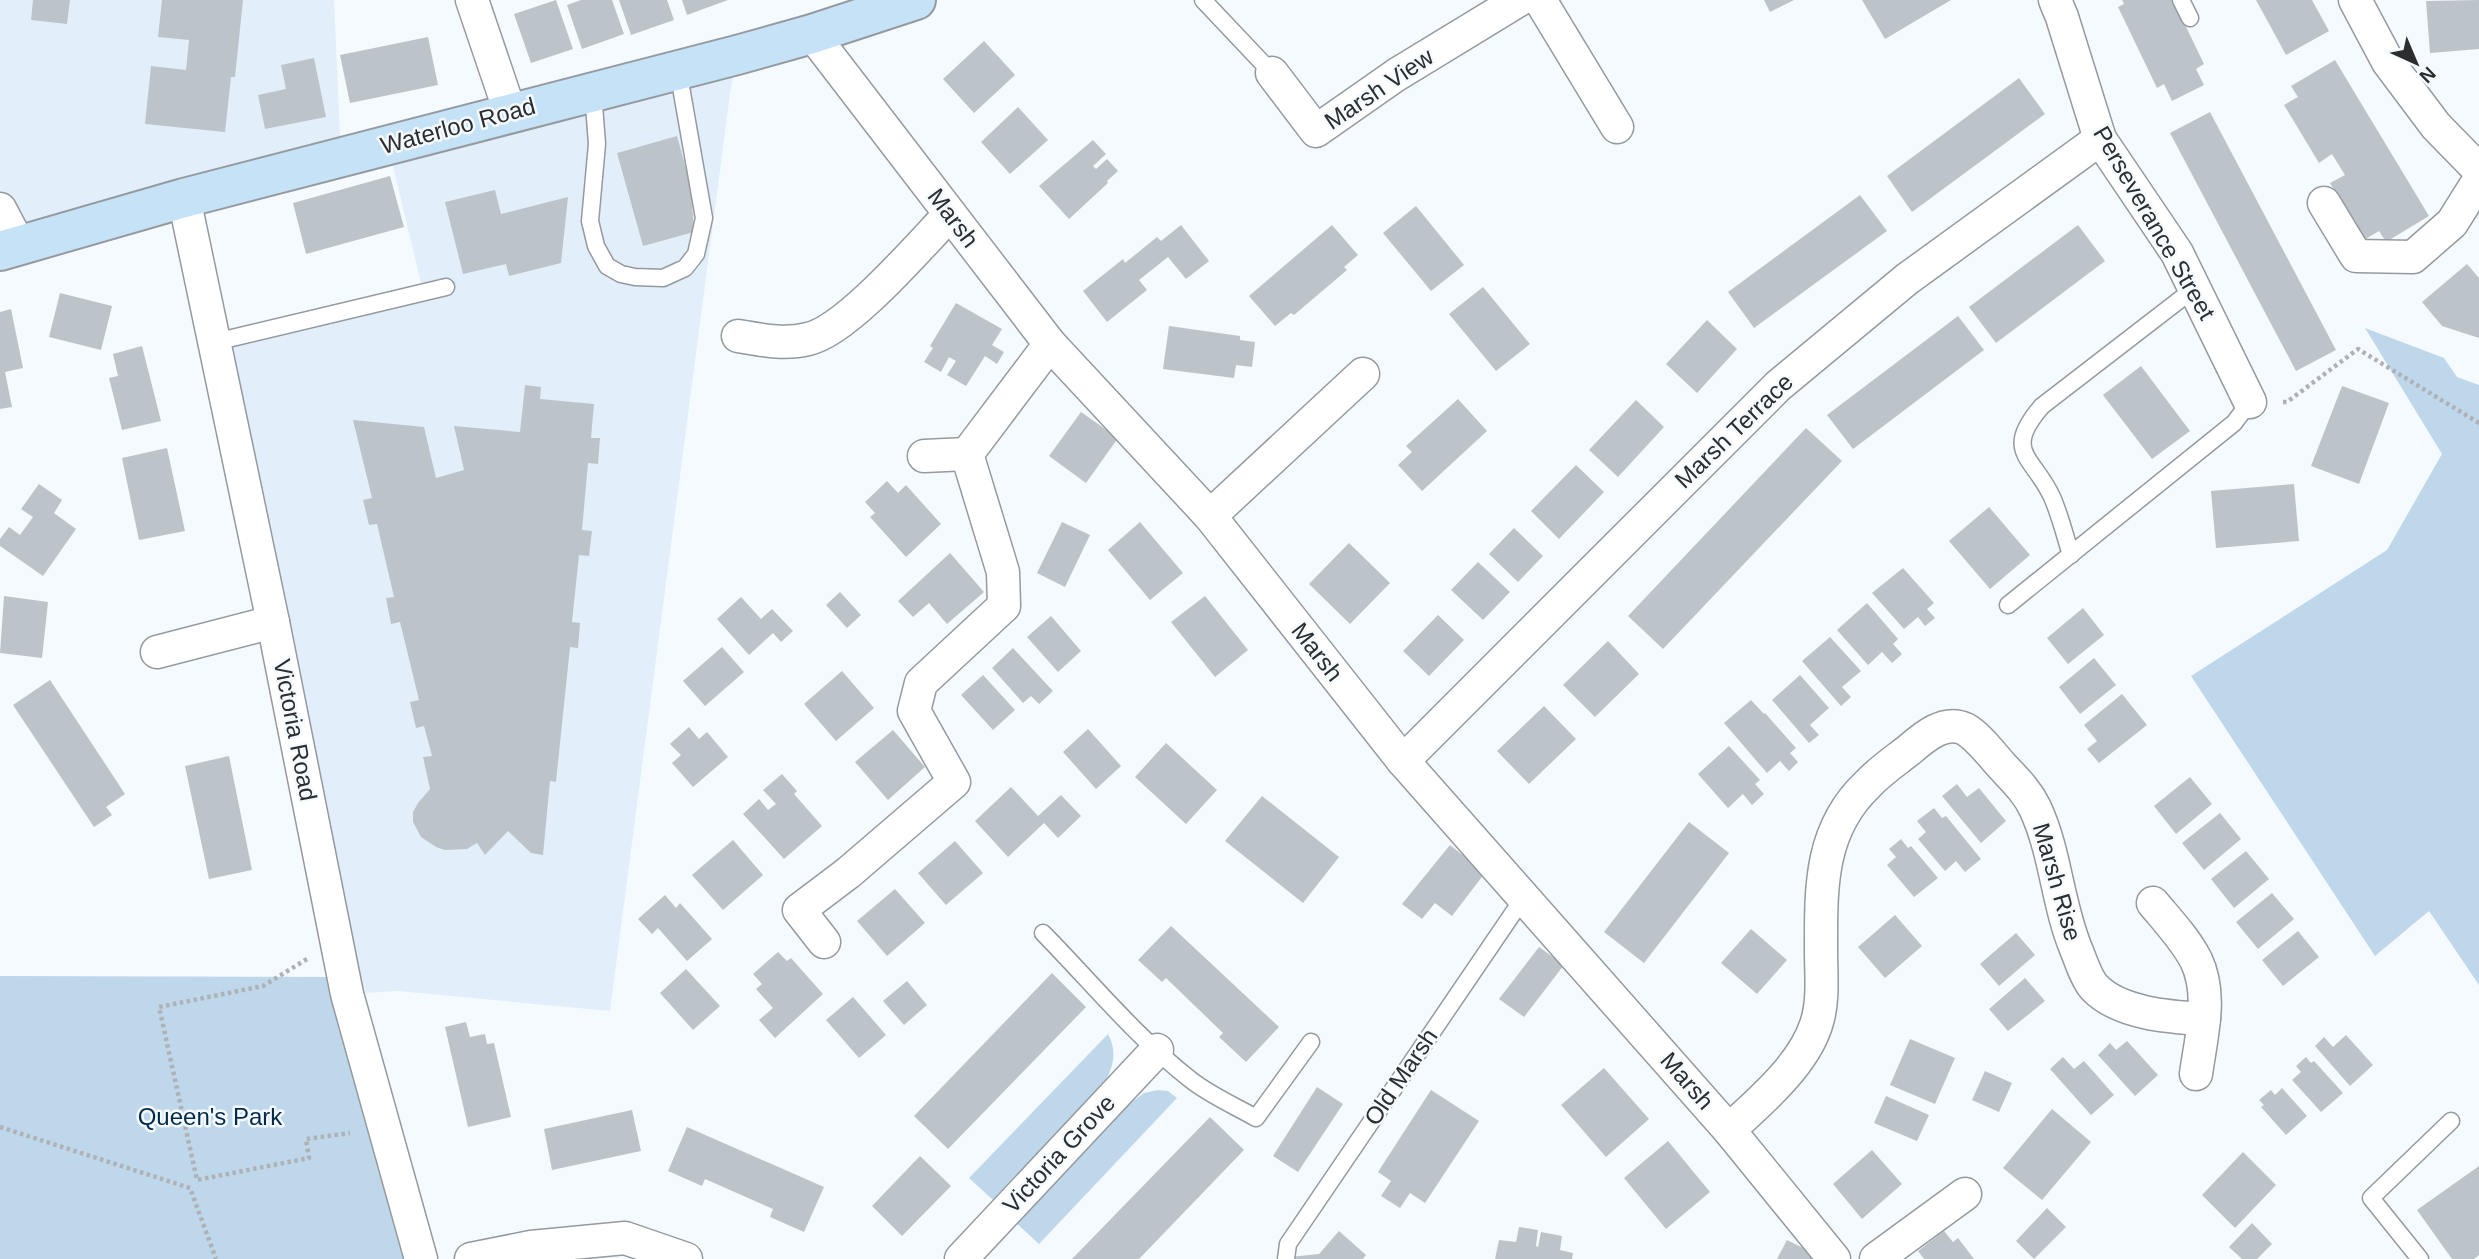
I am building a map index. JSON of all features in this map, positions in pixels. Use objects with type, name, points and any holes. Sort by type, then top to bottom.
[{"type":"main road","name":"Waterloo Road","points":[[9,248],[184,198],[813,34],[916,0]]},
{"type":"street","points":[[472,0],[510,113]]},
{"type":"street","name":"Marsh View","points":[[1272,72],[1316,131],[1396,75],[1519,0]]},
{"type":"street","points":[[1540,0],[1617,127]]},
{"type":"street","name":"Perseverance Street","points":[[2055,0],[2099,139],[2177,253],[2250,402]]},
{"type":"street","points":[[2355,0],[2388,62],[2436,125],[2479,170]]},
{"type":"street","name":"Marsh","points":[[813,34],[1050,344],[1210,516],[1403,761],[1729,1130],[1834,1259]]},
{"type":"street","name":"Marsh Terrace","points":[[1403,761],[1778,386],[1907,279],[2099,139]]},
{"type":"street","points":[[2324,203],[2357,256],[2413,257],[2452,223],[2479,180]]},
{"type":"street","name":"Victoria Road","points":[[184,198],[273,622],[347,994],[421,1259]]},
{"type":"street","points":[[0,209],[9,248]]},
{"type":"street","points":[[738,336],[780,343],[811,339],[836,325],[892,275],[950,214]]},
{"type":"street","points":[[967,454],[1050,344]]},
{"type":"street","points":[[1210,516],[1363,374]]},
{"type":"street","points":[[924,456],[967,454]]},
{"type":"street","points":[[824,942],[799,910],[848,873],[954,782],[914,711],[921,683],[1004,606],[1003,572],[967,454]]},
{"type":"street","points":[[157,652],[273,622]]},
{"type":"street","name":"Marsh Rise","points":[[1729,1130],[1786,1074],[1816,1024],[1821,993],[1821,886],[1826,855],[1836,828],[1867,784],[1933,731],[1949,726],[1964,728],[1978,739],[2020,785],[2034,807],[2050,848],[2061,906],[2069,931],[2094,987],[2112,1000],[2137,1011],[2204,1019]]},
{"type":"street","points":[[2153,903],[2181,937],[2196,961],[2204,987],[2204,1019],[2196,1074]]},
{"type":"street","name":"Victoria Grove","points":[[961,1259],[1157,1050]]},
{"type":"street","points":[[1877,1259],[1965,1194]]},
{"type":"street","points":[[471,1259],[531,1247],[625,1238],[686,1259]]},
{"type":"lane","name":"Marsh View","points":[[1203,0],[1272,72]]},
{"type":"lane","points":[[2181,0],[2190,18]]},
{"type":"lane","points":[[593,92],[597,144],[590,221],[596,246],[607,266],[621,274],[663,278],[685,268],[696,254],[704,218],[678,70]]},
{"type":"lane","points":[[215,342],[446,287]]},
{"type":"lane","points":[[2071,555],[2052,496],[2027,461],[2021,440],[2028,422],[2042,406],[2195,288]]},
{"type":"lane","points":[[2008,605],[2234,423],[2250,402]]},
{"type":"lane","name":"Old Marsh","points":[[1286,1259],[1288,1244],[1524,898]]},
{"type":"lane","points":[[1043,933],[1111,1003],[1121,1019],[1193,1082],[1256,1118],[1311,1042]]},
{"type":"lane","points":[[2420,1259],[2371,1198],[2451,1121]]},
{"type":"path","points":[[2250,402],[2287,402],[2358,349],[2479,423]]},
{"type":"path","points":[[197,1180],[159,1007],[264,986],[337,940]]},
{"type":"path","points":[[0,1127],[190,1188]]},
{"type":"path","points":[[190,1188],[197,1180],[309,1157],[306,1139],[385,1129]]},
{"type":"path","points":[[190,1188],[216,1259]]},
{"type":"shaded area","points":[[0,0],[334,0],[341,157],[19,245],[0,209]]},
{"type":"shaded area","points":[[737,55],[610,1011],[398,991],[347,994],[215,342],[423,292],[388,145]]},
{"type":"green space","points":[[2365,328],[2444,358],[2457,377],[2479,385],[2479,985],[2429,911],[2375,956],[2191,676],[2387,550],[2442,454]]},
{"type":"green space","name":"Queen's Park","points":[[0,976],[343,977],[421,1259],[0,1259]]},
{"type":"green space","points":[[1108,1034],[1113,1046],[1113,1058],[1105,1082],[993,1200],[969,1178]]},
{"type":"green space","points":[[1168,1091],[1177,1098],[1039,1244],[1014,1221],[1119,1112],[1144,1093]]},
{"type":"building","points":[[33,0],[70,0],[67,24],[31,20]]},
{"type":"building","points":[[162,0],[243,0],[235,77],[231,77],[225,132],[145,124],[151,66],[186,70],[189,40],[158,37]]},
{"type":"building","points":[[556,0],[573,49],[531,63],[514,14]]},
{"type":"building","points":[[581,0],[612,0],[624,34],[582,49],[567,5]]},
{"type":"building","points":[[619,0],[667,0],[674,20],[631,35]]},
{"type":"building","points":[[682,0],[728,0],[687,15]]},
{"type":"building","points":[[1764,0],[1794,0],[1770,12]]},
{"type":"building","points":[[1862,0],[1951,0],[1885,39]]},
{"type":"building","points":[[2122,0],[2173,0],[2204,64],[2196,69],[2204,85],[2172,101],[2164,84],[2157,88],[2118,7],[2124,4]]},
{"type":"building","points":[[2256,0],[2312,0],[2329,31],[2286,55]]},
{"type":"building","points":[[2479,0],[2479,49],[2430,53],[2426,1]]},
{"type":"building","points":[[428,37],[438,85],[350,103],[340,55]]},
{"type":"building","points":[[984,41],[1015,75],[974,113],[943,79]]},
{"type":"building","points":[[314,58],[326,117],[265,129],[258,95],[286,89],[281,65]]},
{"type":"building","points":[[2335,60],[2429,216],[2386,242],[2379,231],[2364,240],[2330,183],[2345,175],[2332,154],[2319,163],[2284,105],[2298,97],[2291,86]]},
{"type":"building","points":[[2019,78],[2045,114],[1912,212],[1887,176]]},
{"type":"building","points":[[1018,107],[1048,140],[1010,174],[981,142]]},
{"type":"building","points":[[2210,112],[2336,350],[2296,371],[2170,133]]},
{"type":"building","points":[[677,136],[691,187],[694,232],[643,246],[617,153]]},
{"type":"building","points":[[1093,140],[1106,154],[1093,166],[1096,169],[1107,159],[1118,171],[1069,219],[1039,186]]},
{"type":"building","points":[[390,176],[404,227],[306,254],[293,203]]},
{"type":"building","points":[[495,190],[501,214],[568,197],[561,263],[509,276],[506,264],[463,274],[445,202]]},
{"type":"building","points":[[1860,195],[1887,231],[1754,328],[1728,292]]},
{"type":"building","points":[[1416,206],[1464,265],[1431,291],[1383,233]]},
{"type":"building","points":[[1181,225],[1209,261],[1186,279],[1168,257],[1139,280],[1147,290],[1107,322],[1083,291],[1123,259],[1125,263],[1157,237],[1161,241]]},
{"type":"building","points":[[1332,225],[1358,255],[1344,267],[1347,270],[1294,315],[1291,313],[1275,326],[1249,296]]},
{"type":"building","points":[[2078,225],[2105,261],[1996,343],[1969,307]]},
{"type":"building","points":[[2467,264],[2479,278],[2479,338],[2442,326],[2422,302]]},
{"type":"building","points":[[1483,287],[1530,344],[1496,371],[1449,314]]},
{"type":"building","points":[[60,293],[112,306],[101,350],[49,337]]},
{"type":"building","points":[[956,303],[1002,329],[992,345],[1004,352],[997,364],[985,356],[966,386],[947,375],[956,361],[949,357],[941,372],[924,362],[933,348],[930,346]]},
{"type":"building","points":[[11,309],[23,368],[5,372],[12,407],[0,409],[0,312]]},
{"type":"building","points":[[1958,316],[1984,350],[1853,449],[1827,415]]},
{"type":"building","points":[[1707,320],[1737,349],[1697,393],[1666,364]]},
{"type":"building","points":[[1169,326],[1240,336],[1240,340],[1255,342],[1252,367],[1236,365],[1234,378],[1163,369]]},
{"type":"building","points":[[142,346],[161,421],[122,430],[109,378],[118,376],[113,354]]},
{"type":"building","points":[[2141,366],[2190,431],[2152,459],[2103,395]]},
{"type":"building","points":[[525,385],[541,387],[540,399],[594,404],[591,438],[600,438],[598,464],[588,463],[582,530],[592,531],[589,556],[579,555],[572,622],[580,623],[578,648],[570,647],[556,782],[550,781],[543,855],[531,853],[508,831],[485,855],[477,843],[467,849],[445,850],[421,837],[413,822],[413,812],[430,789],[423,757],[432,756],[424,726],[416,728],[410,702],[419,700],[400,622],[391,624],[386,598],[394,597],[377,524],[369,525],[363,500],[372,498],[353,420],[424,427],[436,478],[464,470],[454,426],[520,432]]},
{"type":"building","points":[[2342,386],[2389,403],[2359,484],[2311,466]]},
{"type":"building","points":[[1458,399],[1487,431],[1422,491],[1398,465],[1412,452],[1406,446]]},
{"type":"building","points":[[1636,400],[1664,427],[1618,477],[1589,450]]},
{"type":"building","points":[[1081,412],[1118,438],[1086,483],[1049,456]]},
{"type":"building","points":[[1806,428],[1842,461],[1663,649],[1628,616]]},
{"type":"building","points":[[167,448],[185,531],[139,540],[122,458]]},
{"type":"building","points":[[1576,465],[1604,492],[1559,539],[1531,511]]},
{"type":"building","points":[[887,481],[898,493],[906,485],[941,524],[906,557],[870,517],[875,513],[865,502]]},
{"type":"building","points":[[39,484],[62,500],[54,513],[76,529],[43,576],[0,546],[0,539],[9,527],[20,535],[33,517],[21,509]]},
{"type":"building","points":[[2294,484],[2299,541],[2216,548],[2211,491]]},
{"type":"building","points":[[1989,507],[2030,555],[1990,589],[1949,541]]},
{"type":"building","points":[[1062,522],[1090,535],[1065,587],[1037,573]]},
{"type":"building","points":[[1140,522],[1183,573],[1150,600],[1108,550]]},
{"type":"building","points":[[1514,528],[1543,556],[1518,582],[1489,554]]},
{"type":"building","points":[[1349,543],[1390,583],[1350,624],[1309,584]]},
{"type":"building","points":[[950,553],[984,592],[947,624],[929,603],[913,617],[898,601]]},
{"type":"building","points":[[1478,562],[1510,592],[1483,620],[1451,590]]},
{"type":"building","points":[[1903,568],[1934,603],[1927,609],[1935,618],[1925,626],[1918,617],[1904,629],[1872,593]]},
{"type":"building","points":[[840,592],[861,615],[847,628],[826,605]]},
{"type":"building","points":[[4,596],[48,602],[42,658],[0,653]]},
{"type":"building","points":[[1205,596],[1248,650],[1215,677],[1171,622]]},
{"type":"building","points":[[741,597],[761,619],[772,609],[793,631],[781,642],[773,633],[749,655],[717,619]]},
{"type":"building","points":[[1867,603],[1898,639],[1893,644],[1902,654],[1892,663],[1882,652],[1868,665],[1837,630]]},
{"type":"building","points":[[2083,608],[2104,635],[2068,664],[2047,638]]},
{"type":"building","points":[[1438,615],[1464,640],[1429,676],[1403,651]]},
{"type":"building","points":[[1051,616],[1081,651],[1058,672],[1027,637]]},
{"type":"building","points":[[1830,637],[1861,671],[1842,687],[1851,697],[1841,706],[1802,661]]},
{"type":"building","points":[[1608,641],[1639,674],[1595,717],[1563,685]]},
{"type":"building","points":[[722,647],[744,672],[705,706],[683,681]]},
{"type":"building","points":[[1013,648],[1053,691],[1039,704],[1031,696],[1023,703],[992,668]]},
{"type":"building","points":[[2094,658],[2116,685],[2080,714],[2059,687]]},
{"type":"building","points":[[842,671],[874,708],[836,741],[804,704]]},
{"type":"building","points":[[983,675],[1015,710],[993,730],[961,695]]},
{"type":"building","points":[[1800,675],[1829,708],[1810,725],[1819,735],[1809,743],[1772,700]]},
{"type":"building","points":[[50,680],[125,794],[106,807],[112,815],[94,827],[13,705]]},
{"type":"building","points":[[2122,694],[2147,725],[2099,763],[2087,749],[2097,741],[2084,725]]},
{"type":"building","points":[[1751,700],[1796,748],[1790,753],[1798,762],[1789,771],[1780,761],[1767,773],[1724,723]]},
{"type":"building","points":[[1544,706],[1576,739],[1529,784],[1497,751]]},
{"type":"building","points":[[689,727],[699,739],[707,732],[728,757],[693,787],[672,763],[681,755],[670,744]]},
{"type":"building","points":[[1088,729],[1121,766],[1096,789],[1063,752]]},
{"type":"building","points":[[893,730],[925,767],[888,800],[855,762]]},
{"type":"building","points":[[1166,743],[1217,790],[1186,824],[1135,777]]},
{"type":"building","points":[[1729,746],[1760,780],[1755,784],[1764,794],[1752,805],[1743,794],[1728,808],[1698,774]]},
{"type":"building","points":[[229,756],[252,870],[209,879],[185,766]]},
{"type":"building","points":[[782,774],[797,791],[794,794],[822,826],[784,859],[743,814],[759,799],[768,810],[776,804],[763,790]]},
{"type":"building","points":[[2190,777],[2212,804],[2176,834],[2154,806]]},
{"type":"building","points":[[1957,784],[1967,797],[1979,788],[2006,821],[1981,843],[1942,796]]},
{"type":"building","points":[[1011,787],[1038,816],[1061,795],[1081,816],[1058,838],[1044,823],[1008,857],[975,821]]},
{"type":"building","points":[[1262,796],[1339,857],[1303,903],[1225,841]]},
{"type":"building","points":[[1934,808],[1942,818],[1946,816],[1981,859],[1965,872],[1956,861],[1945,871],[1918,839],[1926,832],[1917,821]]},
{"type":"building","points":[[2220,813],[2241,839],[2204,870],[2182,843]]},
{"type":"building","points":[[1689,822],[1729,853],[1644,963],[1604,932]]},
{"type":"building","points":[[1901,839],[1908,848],[1911,846],[1938,878],[1914,897],[1887,865],[1896,857],[1889,849]]},
{"type":"building","points":[[733,840],[763,875],[723,910],[692,875]]},
{"type":"building","points":[[955,841],[983,873],[946,905],[918,873]]},
{"type":"building","points":[[1450,845],[1485,873],[1452,916],[1435,903],[1422,919],[1402,904]]},
{"type":"building","points":[[2246,851],[2269,879],[2234,908],[2211,879]]},
{"type":"building","points":[[895,889],[925,923],[887,956],[857,921]]},
{"type":"building","points":[[2272,893],[2294,919],[2258,949],[2236,922]]},
{"type":"building","points":[[665,895],[676,908],[680,903],[712,939],[687,961],[658,928],[652,934],[638,919]]},
{"type":"building","points":[[1895,915],[1922,946],[1885,978],[1858,947]]},
{"type":"building","points":[[1171,926],[1279,1027],[1246,1062],[1219,1037],[1223,1033],[1166,978],[1162,982],[1138,960]]},
{"type":"building","points":[[1751,929],[1787,960],[1757,994],[1721,963]]},
{"type":"building","points":[[2298,931],[2319,957],[2283,986],[2262,960]]},
{"type":"building","points":[[2016,933],[2035,955],[1999,986],[1980,964]]},
{"type":"building","points":[[1539,947],[1564,965],[1524,1017],[1499,999]]},
{"type":"building","points":[[778,952],[787,961],[791,958],[823,994],[775,1038],[759,1020],[773,1008],[756,989],[762,984],[753,974]]},
{"type":"building","points":[[686,969],[720,1006],[693,1030],[660,993]]},
{"type":"building","points":[[1052,973],[1086,1007],[948,1149],[914,1116]]},
{"type":"building","points":[[2025,978],[2045,1001],[2008,1031],[1989,1009]]},
{"type":"building","points":[[907,981],[927,1005],[904,1025],[883,1001]]},
{"type":"building","points":[[853,997],[886,1035],[859,1058],[826,1020]]},
{"type":"building","points":[[466,1022],[470,1037],[485,1034],[487,1044],[494,1043],[511,1117],[468,1127],[445,1027]]},
{"type":"building","points":[[2346,1035],[2373,1065],[2350,1086],[2315,1046],[2324,1037],[2333,1047]]},
{"type":"building","points":[[1910,1039],[1955,1058],[1935,1104],[1890,1085]]},
{"type":"building","points":[[2127,1041],[2158,1075],[2135,1096],[2098,1055],[2110,1043],[2116,1050]]},
{"type":"building","points":[[2063,1057],[2074,1069],[2084,1061],[2114,1095],[2091,1115],[2050,1069]]},
{"type":"building","points":[[2306,1057],[2311,1063],[2314,1061],[2343,1093],[2321,1112],[2292,1080],[2301,1072],[2296,1066]]},
{"type":"building","points":[[1604,1068],[1649,1119],[1606,1157],[1561,1105]]},
{"type":"building","points":[[1985,1071],[2012,1083],[1999,1112],[1972,1100]]},
{"type":"building","points":[[1317,1087],[1343,1104],[1298,1172],[1273,1156]]},
{"type":"building","points":[[2282,1088],[2307,1116],[2286,1135],[2261,1107],[2264,1105],[2259,1100],[2271,1090],[2275,1095]]},
{"type":"building","points":[[1431,1090],[1479,1121],[1425,1203],[1410,1193],[1400,1208],[1381,1196],[1391,1181],[1378,1172]]},
{"type":"building","points":[[1886,1096],[1929,1115],[1917,1141],[1874,1123]]},
{"type":"building","points":[[2052,1109],[2091,1142],[2042,1200],[2003,1168]]},
{"type":"building","points":[[632,1110],[641,1151],[552,1170],[544,1129]]},
{"type":"building","points":[[1210,1117],[1244,1150],[1139,1259],[1072,1259]]},
{"type":"building","points":[[687,1127],[824,1187],[804,1232],[770,1217],[773,1209],[705,1179],[702,1186],[668,1171]]},
{"type":"building","points":[[1668,1141],[1710,1192],[1666,1229],[1624,1178]]},
{"type":"building","points":[[1872,1150],[1902,1184],[1862,1219],[1833,1184]]},
{"type":"building","points":[[2243,1152],[2276,1185],[2235,1228],[2202,1195]]},
{"type":"building","points":[[920,1156],[951,1186],[902,1236],[872,1206]]},
{"type":"building","points":[[2479,1166],[2479,1255],[2474,1259],[2452,1259],[2417,1210]]},
{"type":"building","points":[[2047,1208],[2066,1227],[2034,1259],[2016,1241]]},
{"type":"building","points":[[2252,1223],[2272,1244],[2257,1259],[2242,1259],[2229,1247]]},
{"type":"building","points":[[1519,1227],[1538,1230],[1538,1247],[1541,1232],[1562,1236],[1560,1250],[1573,1253],[1572,1259],[1495,1259],[1499,1240],[1516,1242]]},
{"type":"building","points":[[1339,1231],[1366,1255],[1363,1259],[1290,1259],[1319,1254]]},
{"type":"building","points":[[1944,1231],[1953,1242],[1958,1238],[1974,1259],[1924,1259],[1918,1251]]},
{"type":"building","points":[[1787,1240],[1815,1254],[1813,1259],[1777,1259]]}]
